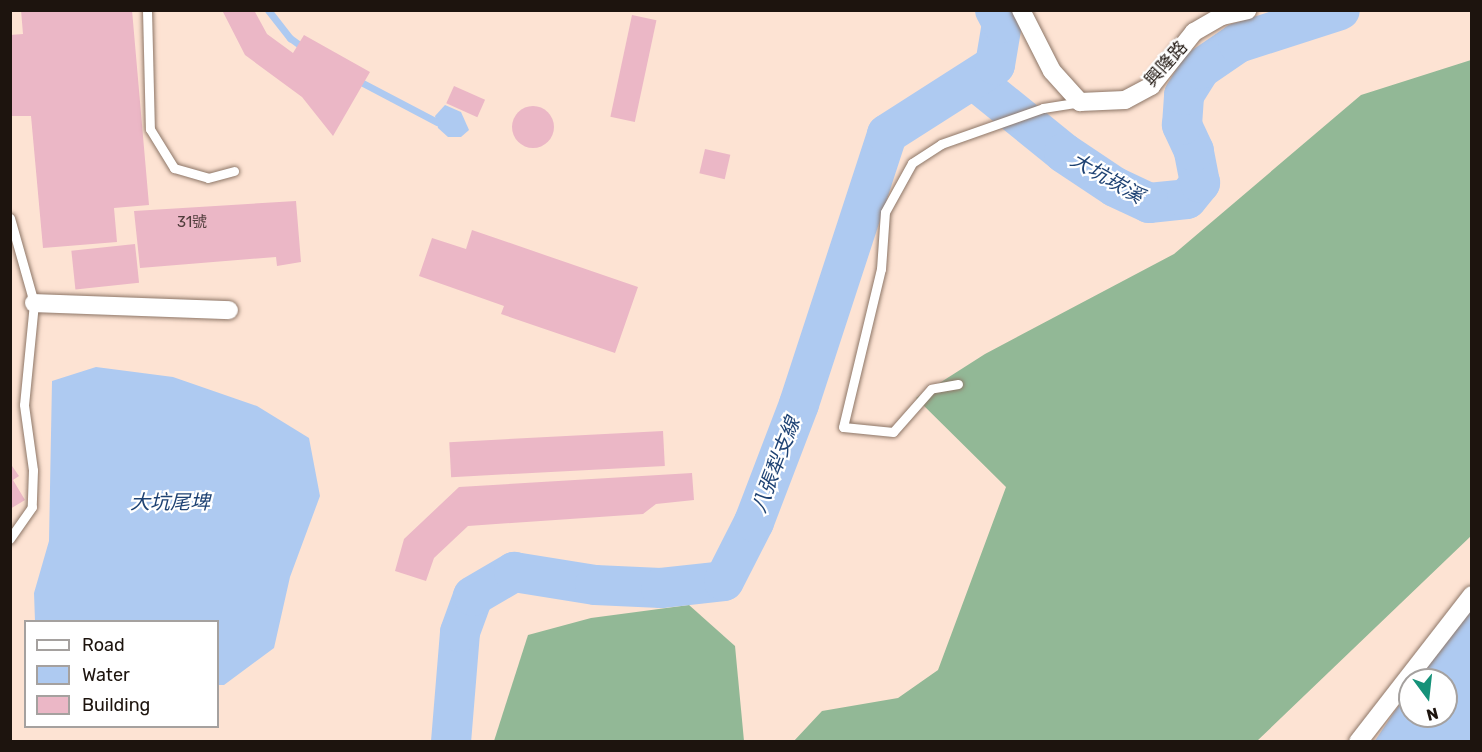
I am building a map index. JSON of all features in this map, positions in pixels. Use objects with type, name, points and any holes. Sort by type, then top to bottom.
[{"type":"street","points":[[1022,10],[1052,71],[1080,102]]},
{"type":"street","name":"興隆路","points":[[1080,102],[1125,100],[1151,86],[1194,33],[1222,16],[1247,10]]},
{"type":"street","points":[[34,303],[228,310]]},
{"type":"street","points":[[1358,741],[1472,596]]},
{"type":"lane","points":[[147,10],[150,129],[174,168],[208,178],[234,171]]},
{"type":"lane","points":[[958,384],[930,389],[893,432],[843,427],[881,269],[885,212],[912,163],[941,144],[1043,108],[1080,102]]},
{"type":"lane","points":[[10,218],[34,303],[24,405],[33,470],[32,507],[10,539]]},
{"type":"green space","points":[[1471,60],[1471,536],[1257,741],[793,742],[822,711],[898,698],[938,670],[1006,487],[916,398],[985,354],[1174,254],[1361,95]]},
{"type":"green space","points":[[689,605],[735,646],[744,741],[494,741],[528,635],[591,618]]},
{"type":"water","points":[[445,105],[461,112],[469,130],[461,137],[448,137],[438,128],[435,116]]},
{"type":"water","name":"大坑尾埤","points":[[96,367],[173,377],[257,406],[309,438],[320,496],[290,577],[274,648],[224,685],[219,685],[219,620],[35,620],[34,593],[49,541],[52,381]]},
{"type":"water","points":[[1471,598],[1471,741],[1374,742],[1398,707],[1398,728],[1458,728],[1458,668],[1424,668]]},
{"type":"building","points":[[21,10],[132,10],[149,205],[114,208],[117,242],[43,248],[31,116],[11,116],[10,35],[23,34]]},
{"type":"building","points":[[222,10],[254,10],[267,34],[293,53],[304,35],[370,72],[333,136],[302,97],[245,55]]},
{"type":"building","points":[[632,15],[656,20],[635,122],[610,117]]},
{"type":"building","points":[[454,86],[485,100],[477,117],[446,103]]},
{"type":"building","points":[[533,106],[548,112],[554,127],[548,142],[533,148],[518,142],[512,127],[518,112]]},
{"type":"building","points":[[705,149],[730,155],[725,179],[699,173]]},
{"type":"building","points":[[296,201],[301,262],[277,266],[276,257],[140,268],[134,211]]},
{"type":"building","points":[[472,230],[638,287],[615,353],[501,314],[504,306],[419,276],[432,238],[466,249]]},
{"type":"building","points":[[135,244],[139,283],[75,289],[71,251]]},
{"type":"building","points":[[663,431],[665,466],[451,477],[449,442]]},
{"type":"building","points":[[10,463],[19,476],[13,480],[25,500],[10,509]]},
{"type":"building","points":[[692,473],[694,500],[656,504],[643,514],[468,526],[434,558],[426,581],[395,571],[404,539],[459,487]]},
{"type":"waterway","points":[[268,10],[290,38],[304,48]]},
{"type":"waterway","name":"八張犁支線","points":[[451,742],[460,632],[473,596],[514,572],[595,585],[661,588],[724,581],[754,522],[799,404],[887,134],[995,65],[1002,23],[995,10]]},
{"type":"waterway","name":"大坑崁溪","points":[[974,80],[1064,153],[1115,187],[1149,203],[1187,199],[1200,183],[1194,151],[1182,125],[1184,95],[1200,69],[1238,43],[1340,10]]},
{"type":"waterway","points":[[357,80],[437,122]]}]
